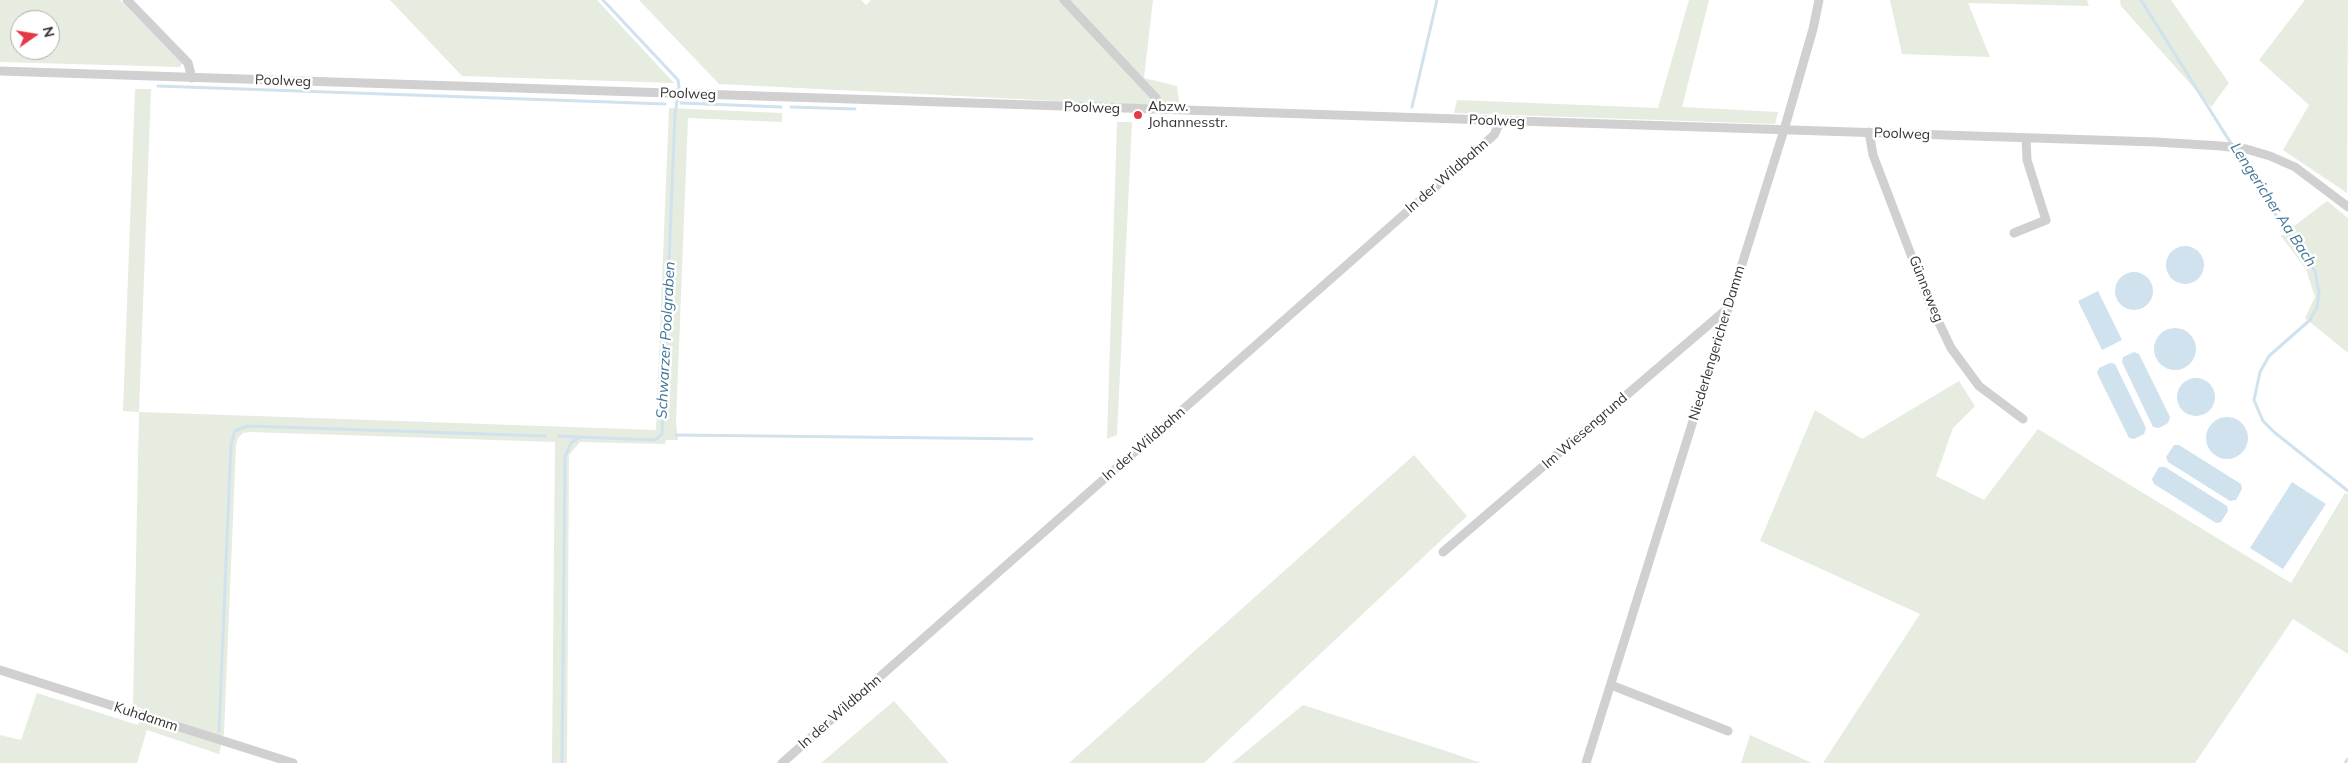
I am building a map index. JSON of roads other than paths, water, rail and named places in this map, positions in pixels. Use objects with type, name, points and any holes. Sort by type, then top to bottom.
[{"type":"street","points":[[128,0],[188,63],[192,78]]},
{"type":"street","points":[[1064,0],[1156,98],[1162,110]]},
{"type":"street","name":"Niederlengericher Damm","points":[[1586,763],[1784,130],[1813,29],[1819,0]]},
{"type":"street","name":"Poolweg","points":[[0,71],[1500,122],[2156,142],[2222,146],[2246,149],[2270,156],[2295,167],[2348,207]]},
{"type":"street","name":"In der Wildbahn","points":[[782,763],[1494,135],[1500,122]]},
{"type":"street","name":"Günneweg","points":[[1868,132],[1873,155],[1929,302],[1951,348],[1979,386],[2024,419]]},
{"type":"street","points":[[2014,233],[2046,220],[2027,160],[2026,138]]},
{"type":"street","name":"Im Wiesengrund","points":[[1443,552],[1727,309]]},
{"type":"street","name":"Kuhdamm","points":[[0,670],[293,763]]},
{"type":"street","points":[[1611,685],[1728,731]]},
{"type":"water","points":[[2185,246],[2198,252],[2204,265],[2198,278],[2185,284],[2172,278],[2166,265],[2172,252]]},
{"type":"water","points":[[2134,272],[2147,278],[2153,291],[2147,304],[2134,310],[2121,304],[2115,291],[2121,278]]},
{"type":"water","points":[[2098,291],[2122,340],[2102,350],[2078,301]]},
{"type":"water","points":[[2175,328],[2190,334],[2196,349],[2190,364],[2175,370],[2160,364],[2154,349],[2160,334]]},
{"type":"water","points":[[2134,352],[2139,354],[2170,417],[2168,423],[2159,428],[2153,427],[2122,362],[2123,357]]},
{"type":"water","points":[[2110,363],[2115,364],[2146,428],[2144,434],[2134,439],[2129,438],[2097,373],[2099,368]]},
{"type":"water","points":[[2196,378],[2209,384],[2215,397],[2209,410],[2196,416],[2183,410],[2177,397],[2183,384]]},
{"type":"water","points":[[2227,417],[2242,423],[2248,438],[2242,453],[2227,459],[2212,453],[2206,438],[2212,423]]},
{"type":"water","points":[[2174,445],[2179,445],[2241,484],[2242,489],[2236,500],[2230,501],[2168,462],[2166,457]]},
{"type":"water","points":[[2159,467],[2165,467],[2227,506],[2228,511],[2221,522],[2216,523],[2154,484],[2152,479]]},
{"type":"water","points":[[2292,482],[2326,504],[2283,569],[2250,548]]},
{"type":"waterway","name":"Schwarzer Poolgraben","points":[[603,0],[678,80],[679,88]]},
{"type":"waterway","points":[[1412,107],[1437,0]]},
{"type":"waterway","name":"Lengericher Aa Bach","points":[[2141,0],[2279,220],[2315,271],[2319,293],[2317,307],[2310,320],[2269,356],[2260,372],[2254,400],[2263,421],[2274,432],[2348,491]]},
{"type":"waterway","points":[[158,86],[665,104]]},
{"type":"waterway","name":"Schwarzer Poolgraben","points":[[562,763],[565,457],[571,443],[580,437],[655,440],[662,434],[677,101]]},
{"type":"waterway","points":[[681,103],[781,107]]},
{"type":"waterway","points":[[791,107],[855,109]]},
{"type":"waterway","points":[[219,731],[231,444],[235,431],[247,426],[545,436]]},
{"type":"waterway","points":[[676,435],[1032,439]]},
{"type":"waterway","points":[[559,436],[578,437]]},
{"type":"waterway","points":[[2345,763],[2348,759]]},
{"type":"place","name":"Abzw. Johannesstr.","points":[[1138,115]]}]
